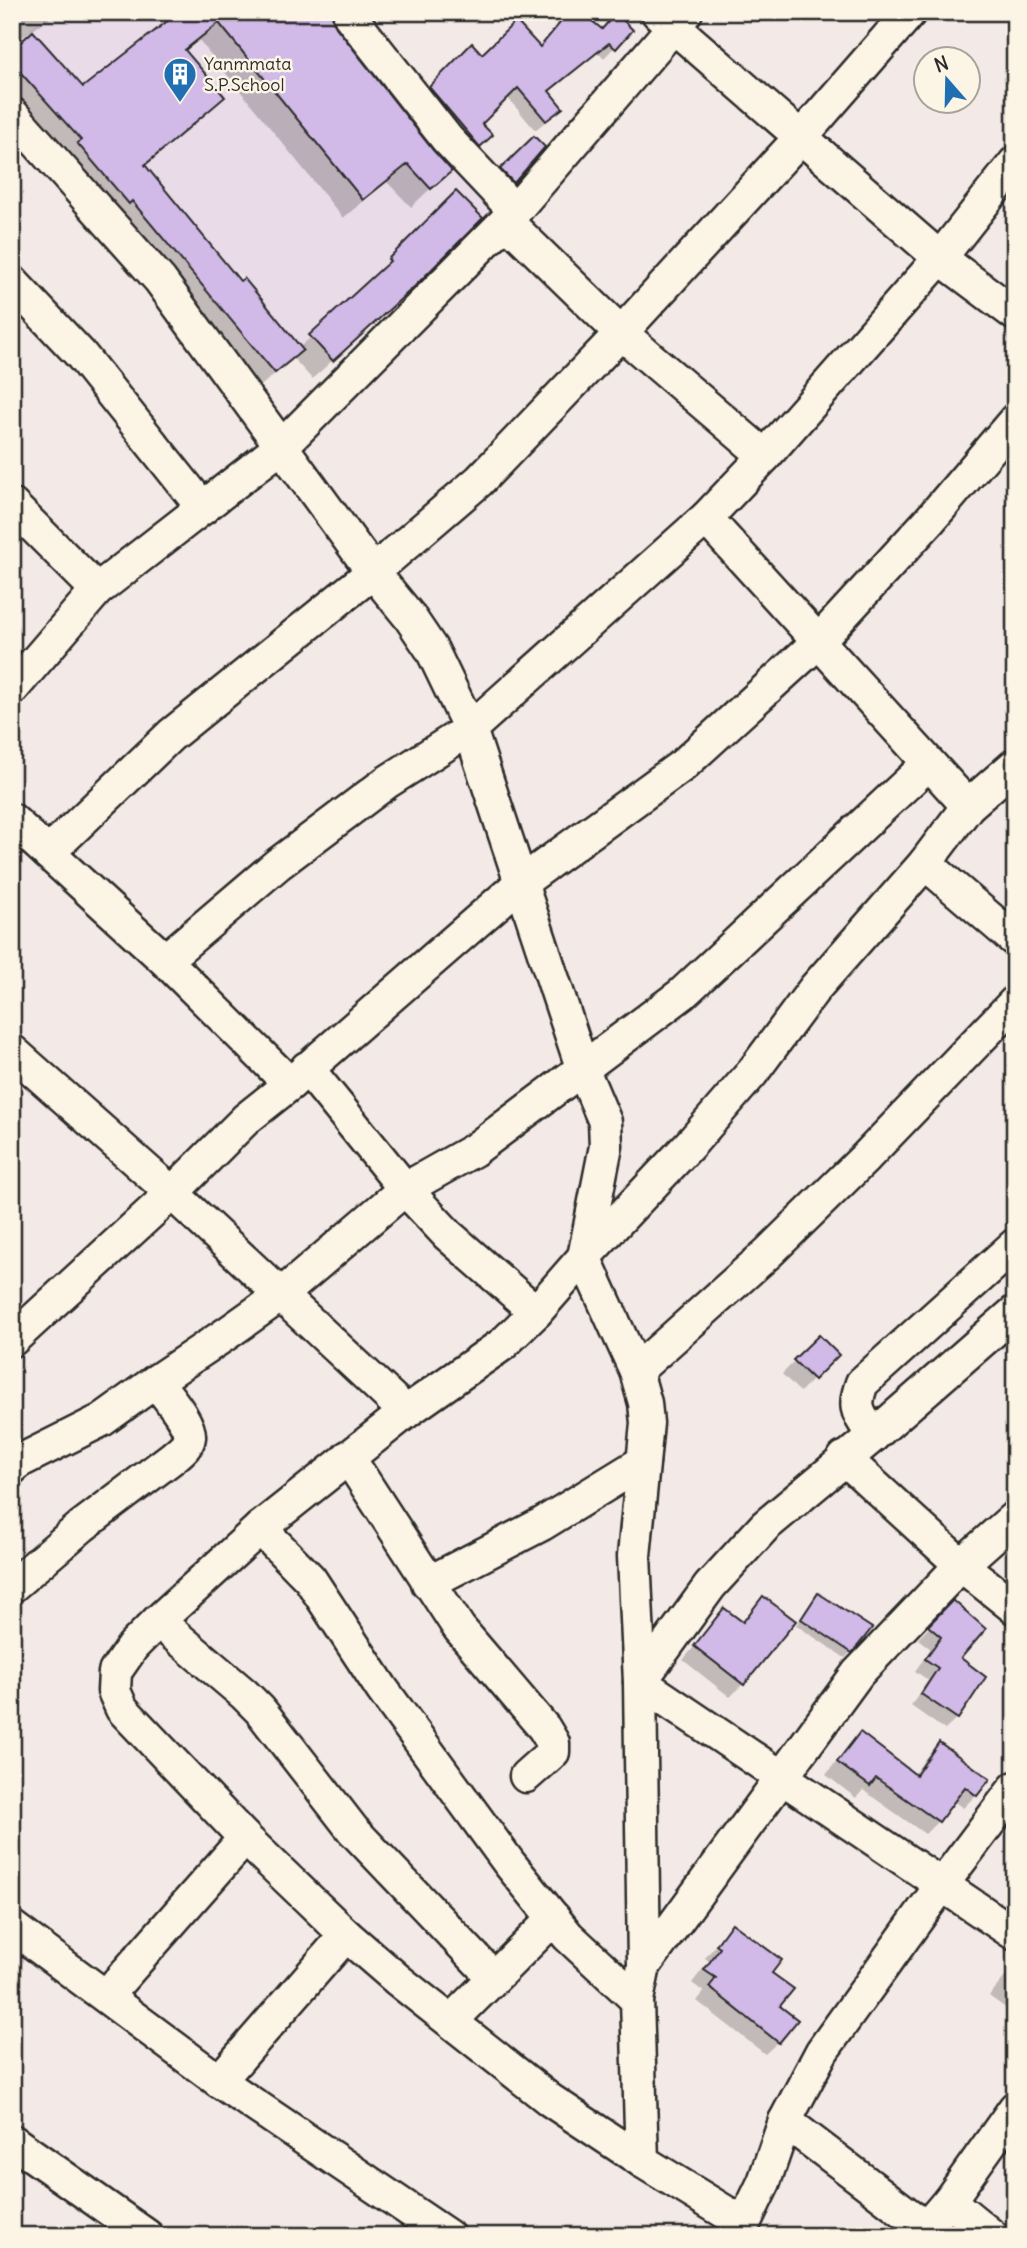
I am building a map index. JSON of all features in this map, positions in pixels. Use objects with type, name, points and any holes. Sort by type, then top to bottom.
[{"type":"street","points":[[350,12],[350,16],[380,55],[511,216],[621,333],[765,456]]},
{"type":"street","points":[[48,853],[171,735],[373,572],[479,481],[621,333],[801,137],[910,12]]},
{"type":"street","points":[[12,689],[97,590],[282,446],[511,216],[672,17],[801,137],[940,258],[1015,314]]},
{"type":"street","points":[[12,114],[160,279],[432,650],[470,729],[583,1070],[605,1122],[606,1146],[583,1257],[636,1371],[645,1403],[647,1423],[634,1556],[644,1966],[638,2000],[642,2161]]},
{"type":"street","points":[[165,960],[278,864],[387,782],[470,729],[706,518],[765,456],[940,258],[1015,163]]},
{"type":"street","points":[[12,282],[81,355],[203,508]]},
{"type":"street","points":[[16,1331],[172,1193],[246,1119],[522,882],[683,765],[818,641],[929,521],[1015,420]]},
{"type":"street","points":[[12,505],[97,590]]},
{"type":"street","points":[[706,518],[968,806]]},
{"type":"street","points":[[15,1460],[102,1420],[281,1294],[405,1189],[474,1150],[583,1070],[681,994],[928,764]]},
{"type":"street","points":[[1015,765],[968,806],[925,863],[815,988],[752,1073],[536,1312],[503,1344],[406,1412],[260,1528],[133,1646],[115,1672],[114,1691],[122,1709],[245,1839],[346,1935],[398,1980],[550,2100],[741,2229],[764,2182],[786,2121],[822,2051],[1015,1788]]},
{"type":"street","points":[[12,820],[165,960],[298,1076],[447,1235],[536,1312]]},
{"type":"street","points":[[925,863],[1015,940]]},
{"type":"street","points":[[636,1371],[768,1254],[1015,1003]]},
{"type":"street","points":[[12,1051],[172,1193],[406,1412]]},
{"type":"street","points":[[873,1436],[858,1412],[856,1399],[862,1383],[1015,1245]]},
{"type":"street","points":[[639,1682],[710,1587],[765,1526],[873,1436],[1015,1311]]},
{"type":"street","points":[[12,1586],[82,1526],[186,1446],[189,1427],[156,1381]]},
{"type":"street","points":[[348,1457],[459,1628],[544,1728],[553,1743],[553,1752],[526,1776]]},
{"type":"street","points":[[844,1458],[961,1565],[1015,1608]]},
{"type":"street","points":[[428,1583],[542,1524],[643,1462]]},
{"type":"street","points":[[644,1966],[858,1673],[961,1565],[1015,1517]]},
{"type":"street","points":[[260,1528],[310,1579],[382,1689],[509,1863],[568,1936],[638,2000]]},
{"type":"street","points":[[158,1621],[260,1710],[353,1830],[493,1977]]},
{"type":"street","points":[[639,1682],[1015,1934]]},
{"type":"street","points":[[106,1996],[245,1839]]},
{"type":"street","points":[[451,2021],[554,1918]]},
{"type":"street","points":[[12,1927],[219,2081],[448,2236]]},
{"type":"street","points":[[219,2081],[346,1935]]},
{"type":"street","points":[[786,2121],[927,2232],[1015,2108]]},
{"type":"street","points":[[12,2141],[147,2236]]},
{"type":"street","points":[[949,2201],[992,2236]]},
{"type":"shaded area","points":[[53,12],[285,12],[392,147],[430,189],[456,167],[497,206],[485,219],[456,191],[381,269],[309,335],[303,350],[245,278],[230,269],[106,118],[98,104],[30,28]]},
{"type":"building","points":[[179,12],[332,12],[336,27],[452,171],[431,189],[408,164],[363,200],[219,23],[185,50],[225,97],[145,165],[240,281],[244,278],[303,350],[275,373],[132,201],[129,204],[77,143],[81,140],[12,63],[12,50],[33,31],[83,87]]},
{"type":"building","points":[[569,12],[581,12],[602,29],[616,13],[633,30],[616,49],[609,43],[549,91],[563,108],[546,121],[518,88],[482,124],[493,135],[480,147],[429,87],[472,43],[482,54],[516,21],[540,47]]},
{"type":"building","points":[[534,136],[545,147],[514,183],[500,169]]},
{"type":"building","points":[[456,191],[483,218],[415,286],[333,361],[309,335],[390,261],[388,259]]},
{"type":"building","points":[[819,1335],[839,1355],[814,1380],[793,1360]]},
{"type":"building","points":[[818,1593],[872,1628],[852,1653],[801,1619]]},
{"type":"building","points":[[763,1596],[796,1621],[744,1685],[694,1646],[724,1608],[743,1622]]},
{"type":"building","points":[[953,1600],[986,1629],[961,1658],[986,1677],[958,1719],[921,1694],[938,1668],[925,1659],[941,1637],[928,1626]]},
{"type":"building","points":[[860,1732],[916,1775],[939,1742],[990,1779],[977,1796],[965,1787],[939,1822],[876,1778],[870,1786],[837,1762]]},
{"type":"building","points":[[732,1923],[782,1960],[772,1973],[794,1989],[780,2006],[798,2020],[779,2043],[709,1987],[716,1978],[704,1970],[720,1948],[716,1945]]},
{"type":"place","name":"Yanmmata S.P.School","points":[[180,104]]}]
